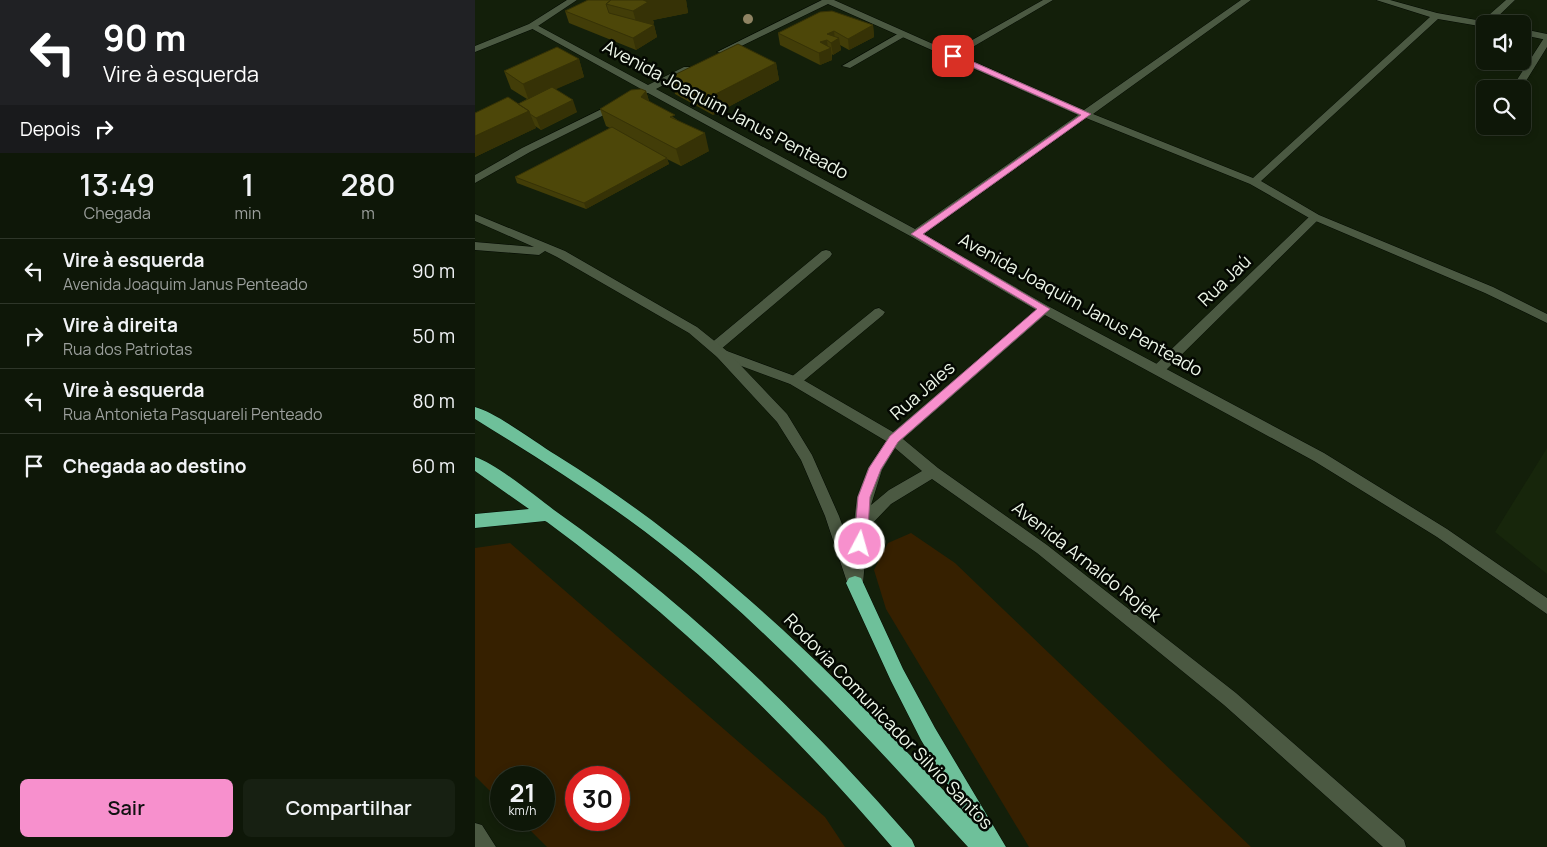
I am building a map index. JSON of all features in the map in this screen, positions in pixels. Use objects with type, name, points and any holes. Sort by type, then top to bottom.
[{"type":"highway","name":"Rodovia Comunicador Silvio Santos","points":[[475,412],[545,455],[633,514],[720,584],[810,664],[982,847]]},
{"type":"highway","points":[[475,463],[547,514],[677,613],[729,660],[855,789],[905,847]]},
{"type":"highway","points":[[475,521],[547,514]]},
{"type":"highway","points":[[855,583],[897,675],[928,734],[996,847]]},
{"type":"street","points":[[475,49],[532,26],[573,0]]},
{"type":"street","points":[[712,58],[828,0],[1087,114],[1254,182],[1315,217],[1489,290],[1547,319]]},
{"type":"street","points":[[953,56],[1049,0]]},
{"type":"street","points":[[916,234],[1247,0]]},
{"type":"street","points":[[1380,0],[1436,16],[1476,23]]},
{"type":"street","points":[[1494,15],[1511,0]]},
{"type":"street","points":[[1254,182],[1436,16]]},
{"type":"street","name":"Avenida Joaquim Janus Penteado","points":[[532,26],[916,234],[1044,309],[1319,456],[1443,533],[1547,607]]},
{"type":"street","points":[[847,66],[904,34]]},
{"type":"street","points":[[1521,80],[1547,38],[1531,34]]},
{"type":"street","points":[[475,180],[526,150],[694,66]]},
{"type":"street","name":"Avenida Arnaldo Rojek","points":[[475,217],[561,254],[693,330],[719,350],[782,418],[807,460],[832,516],[855,583]]},
{"type":"street","name":"Rua Jaú","points":[[1159,369],[1315,217]]},
{"type":"street","name":"Avenida Arnaldo Rojek","points":[[475,246],[508,247],[561,254]]},
{"type":"street","points":[[719,350],[826,254]]},
{"type":"street","name":"Rua Jales","points":[[855,583],[863,525],[864,497],[869,482],[894,439],[1044,309]]},
{"type":"street","points":[[795,381],[879,312]]},
{"type":"street","name":"Avenida Arnaldo Rojek","points":[[719,350],[795,381],[894,439],[933,472],[1042,549],[1231,699],[1397,847]]},
{"type":"street","points":[[863,525],[874,508],[933,472]]},
{"type":"street","points":[[475,832],[487,847]]},
{"type":"shaded area","points":[[1547,448],[1547,574],[1495,532]]},
{"type":"shaded area","points":[[911,533],[955,563],[1251,847],[1029,847],[886,609],[874,570],[888,543]]},
{"type":"shaded area","points":[[510,543],[825,817],[845,847],[547,847],[531,831],[555,831],[555,766],[490,766],[490,791],[475,776],[475,548]]},
{"type":"building","points":[[588,0],[611,0],[606,4],[609,13],[654,25],[633,38],[565,11]]},
{"type":"building","points":[[611,0],[643,0],[648,2],[633,11],[606,4]]},
{"type":"building","points":[[832,11],[873,25],[848,39],[834,31],[827,34],[839,38],[831,43],[827,40],[820,42],[831,48],[819,53],[778,33],[820,12]]},
{"type":"building","points":[[738,44],[776,63],[708,98],[670,77]]},
{"type":"building","points":[[557,47],[579,59],[523,84],[504,71]]},
{"type":"building","points":[[552,87],[573,100],[536,118],[518,104]]},
{"type":"building","points":[[641,89],[646,91],[641,97],[675,115],[670,117],[705,133],[676,149],[600,109],[631,90]]},
{"type":"building","points":[[508,97],[529,111],[475,136],[475,113]]},
{"type":"building","points":[[612,127],[667,158],[584,203],[515,177]]},
{"type":"route","points":[[860,544],[864,497],[875,468],[894,439],[1044,309],[916,234],[1087,114],[953,56]]}]
